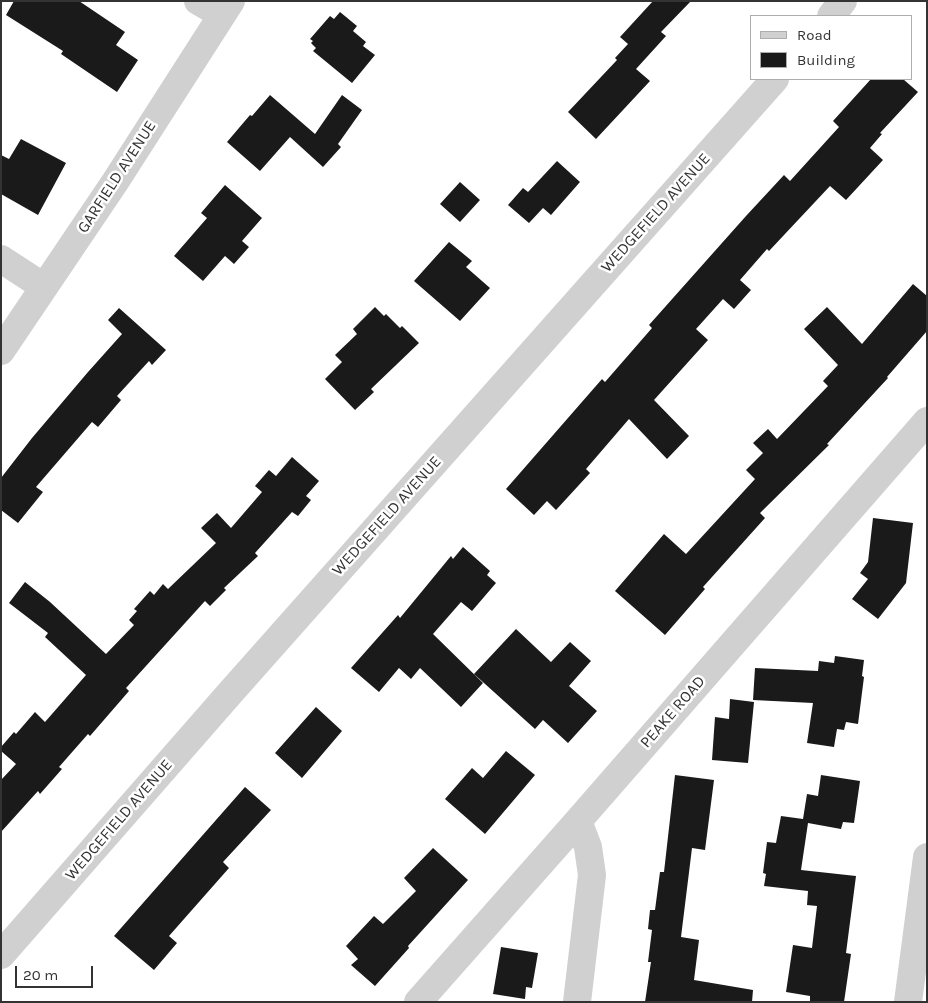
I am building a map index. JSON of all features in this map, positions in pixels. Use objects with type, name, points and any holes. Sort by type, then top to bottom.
[{"type":"street","points":[[198,1],[227,8]]},
{"type":"street","points":[[831,15],[844,1]]},
{"type":"street","name":"GARFIELD AVENUE","points":[[1,351],[227,8]]},
{"type":"street","name":"WEDGEFIELD AVENUE","points":[[1,955],[237,685],[774,80]]},
{"type":"street","points":[[1,259],[44,287]]},
{"type":"street","name":"PEAKE ROAD","points":[[418,1002],[927,421]]},
{"type":"street","points":[[577,1002],[592,874],[588,847],[578,821]]},
{"type":"street","points":[[908,1002],[927,857]]},
{"type":"building","points":[[14,1],[79,1],[125,32],[116,45],[138,60],[117,92],[61,54],[63,51],[6,15]]},
{"type":"building","points":[[653,1],[691,1],[661,32],[666,36],[636,69],[650,81],[596,139],[568,112],[617,60],[615,58],[628,44],[620,37]]},
{"type":"building","points":[[340,12],[357,26],[353,31],[366,42],[363,46],[375,55],[352,83],[313,51],[316,48],[310,39],[330,16],[334,19]]},
{"type":"building","points":[[870,80],[904,80],[918,92],[880,133],[882,134],[870,148],[883,160],[846,200],[830,186],[769,251],[767,249],[740,280],[751,290],[734,309],[723,299],[696,329],[708,340],[654,400],[689,436],[667,459],[629,419],[586,469],[590,473],[556,510],[547,501],[534,515],[506,489],[602,379],[605,382],[652,328],[649,325],[746,216],[784,175],[790,181],[839,127],[833,121]]},
{"type":"building","points":[[270,95],[315,134],[342,95],[362,110],[338,144],[341,147],[323,167],[290,137],[260,171],[227,142]]},
{"type":"building","points":[[21,139],[66,163],[38,215],[1,194],[1,155],[9,159]]},
{"type":"building","points":[[557,161],[580,182],[551,215],[543,208],[529,223],[508,205],[523,188],[528,192]]},
{"type":"building","points":[[460,182],[480,200],[460,222],[440,204]]},
{"type":"building","points":[[225,185],[262,218],[242,241],[249,247],[234,264],[225,256],[203,281],[174,256],[207,218],[201,213]]},
{"type":"building","points":[[449,242],[472,261],[466,267],[490,288],[460,321],[414,281]]},
{"type":"building","points":[[913,284],[927,296],[927,331],[888,378],[827,444],[829,445],[760,513],[765,518],[703,587],[705,589],[665,635],[615,591],[664,534],[686,554],[755,479],[746,470],[763,453],[753,443],[768,429],[777,439],[828,386],[823,381],[838,365],[804,329],[827,307],[862,344]]},
{"type":"building","points":[[375,307],[384,316],[386,314],[400,328],[402,326],[419,343],[371,389],[374,392],[355,410],[325,379],[342,362],[335,355],[357,334],[353,329]]},
{"type":"building","points":[[119,308],[166,350],[152,365],[149,361],[117,396],[121,400],[98,427],[92,422],[36,487],[43,492],[18,523],[1,510],[1,478],[32,438],[122,334],[108,320]]},
{"type":"building","points":[[292,457],[319,481],[306,496],[311,500],[298,516],[292,512],[255,553],[258,556],[224,588],[226,590],[210,606],[205,601],[126,688],[129,691],[90,736],[88,734],[59,767],[62,769],[40,794],[38,791],[1,832],[1,780],[16,764],[1,751],[1,747],[14,732],[16,734],[35,712],[45,722],[86,675],[45,637],[48,633],[9,603],[25,582],[50,602],[106,654],[134,625],[129,620],[137,611],[134,609],[150,591],[154,595],[163,584],[168,589],[216,543],[201,528],[217,513],[231,528],[262,492],[255,486],[269,470],[276,476]]},
{"type":"building","points":[[873,518],[913,523],[906,583],[878,619],[852,599],[868,579],[860,573],[868,562]]},
{"type":"building","points":[[463,547],[490,571],[487,575],[496,583],[472,611],[461,602],[433,634],[483,683],[461,707],[420,668],[411,679],[399,668],[379,692],[351,668],[398,615],[400,618],[451,556],[453,559]]},
{"type":"building","points":[[516,629],[551,662],[570,642],[591,661],[569,686],[597,711],[568,743],[543,720],[535,729],[474,674]]},
{"type":"building","points":[[835,656],[864,660],[862,676],[864,677],[858,724],[846,722],[844,730],[837,729],[834,747],[807,743],[813,703],[753,700],[755,668],[818,671],[819,661],[834,663]]},
{"type":"building","points":[[730,699],[754,702],[748,763],[712,760],[715,717],[729,719]]},
{"type":"building","points":[[316,707],[342,731],[302,778],[275,753]]},
{"type":"building","points":[[506,751],[535,775],[485,834],[445,799],[472,768],[483,778]]},
{"type":"building","points":[[675,775],[714,780],[705,850],[692,848],[681,937],[699,940],[694,980],[753,990],[752,1002],[645,1002],[651,962],[648,962],[652,930],[648,929],[650,910],[655,910],[660,872],[664,872]]},
{"type":"building","points":[[821,775],[860,781],[854,823],[843,822],[841,829],[808,823],[801,870],[856,876],[846,953],[851,954],[844,1002],[810,1002],[810,996],[786,992],[793,945],[812,948],[817,906],[807,905],[808,891],[764,886],[766,874],[763,873],[767,842],[776,843],[781,816],[803,819],[807,794],[818,796]]},
{"type":"building","points":[[245,787],[271,810],[223,862],[229,868],[169,936],[177,943],[154,970],[114,936]]},
{"type":"building","points":[[433,848],[468,880],[408,946],[409,948],[375,986],[351,965],[358,959],[346,946],[374,916],[383,924],[416,891],[404,878]]},
{"type":"building","points":[[501,947],[538,953],[532,988],[526,987],[525,999],[493,994]]}]
